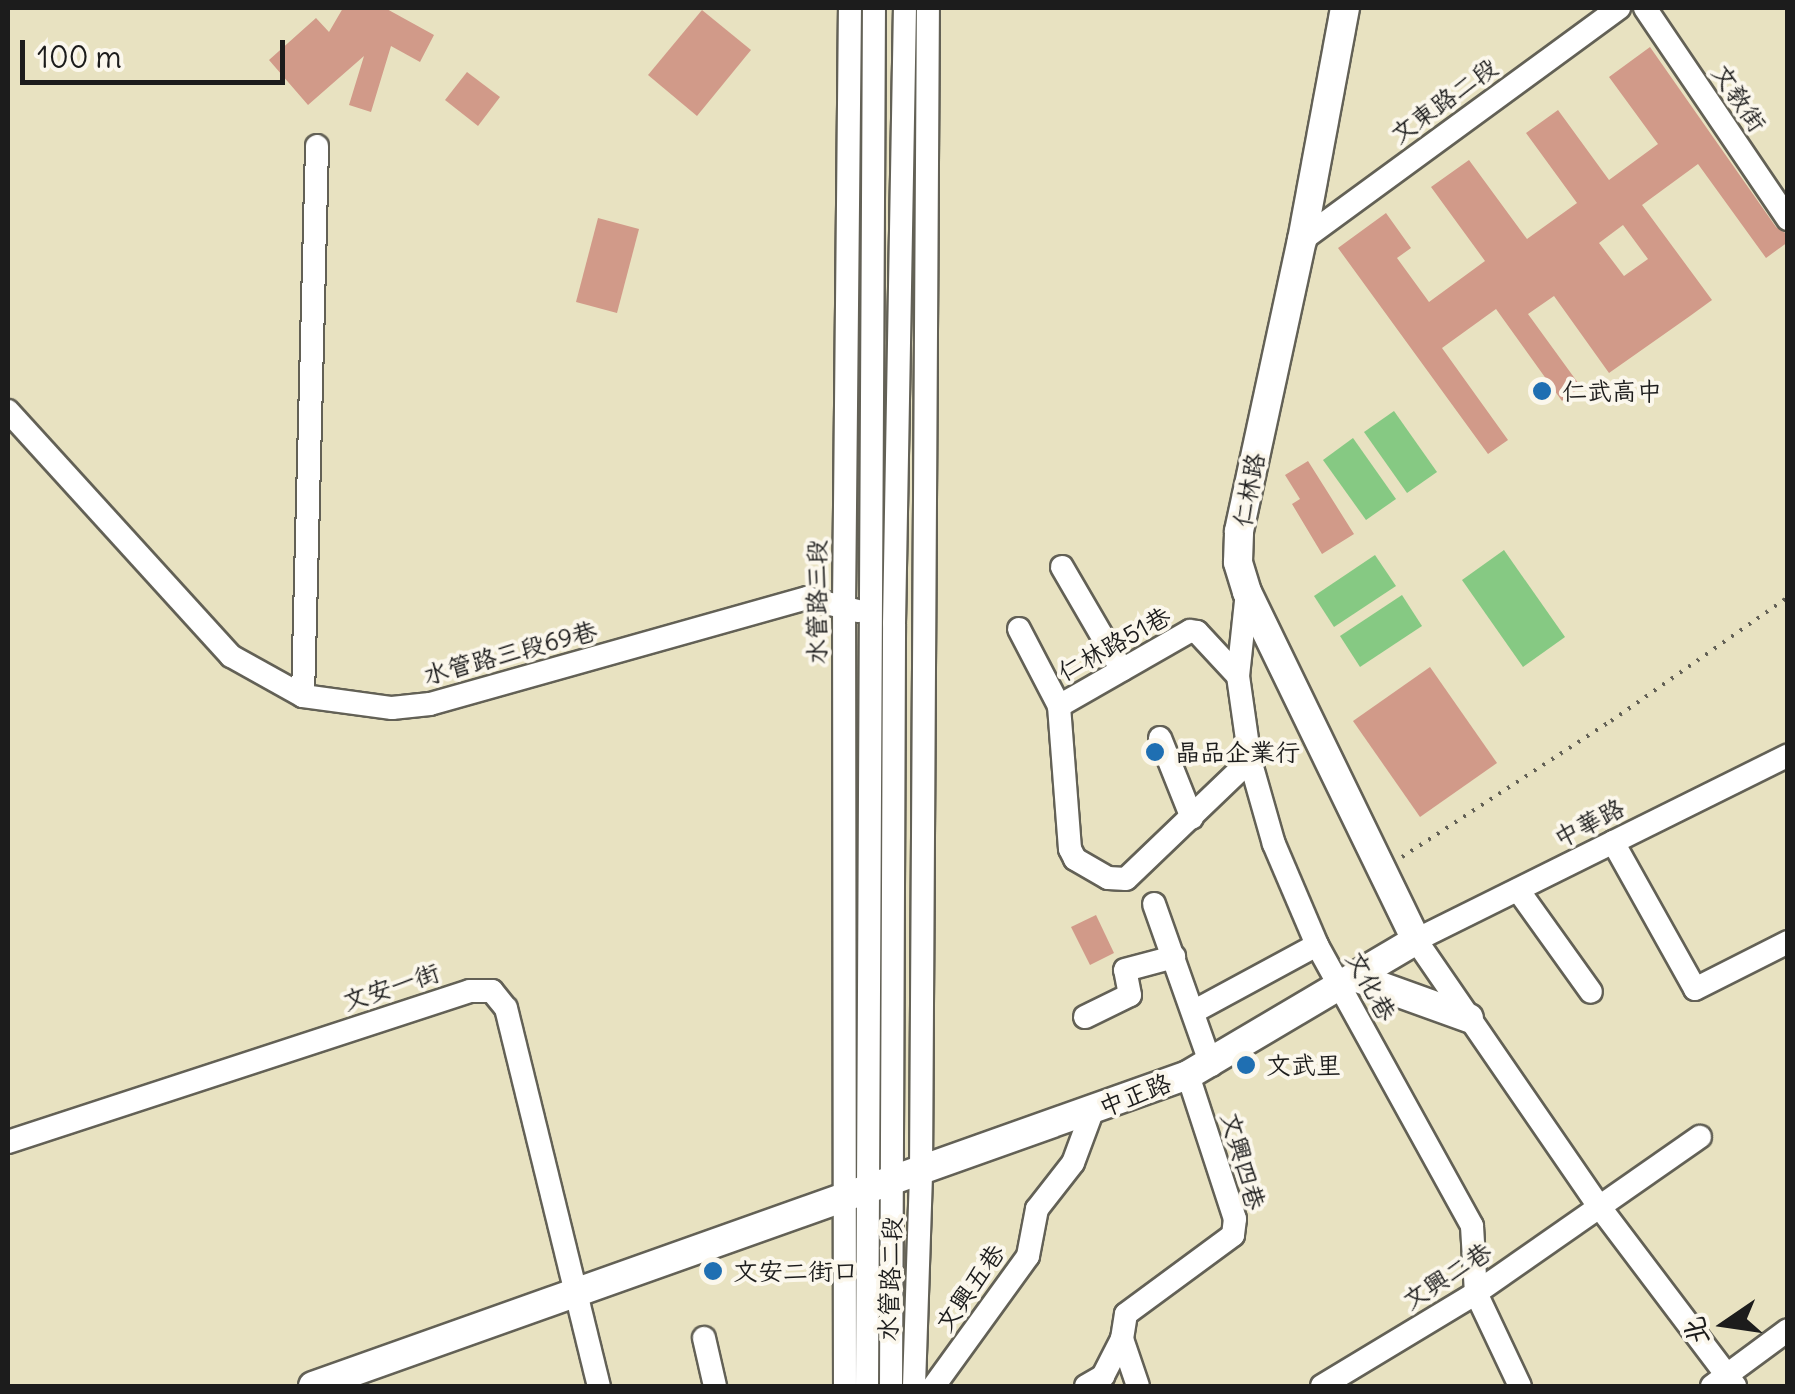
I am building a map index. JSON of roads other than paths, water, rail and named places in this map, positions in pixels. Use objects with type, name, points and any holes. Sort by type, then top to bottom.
[{"type":"main road","name":"仁林路","points":[[1345,8],[1302,240],[1239,531],[1238,562],[1247,592],[1416,940]]},
{"type":"main road","name":"中正路","points":[[313,1386],[1092,1112],[1199,1070],[1416,940]]},
{"type":"main road","points":[[1347,982],[1470,1018]]},
{"type":"street","name":"水管路三段","points":[[850,8],[844,607],[882,1186]]},
{"type":"street","name":"水管路三段","points":[[874,8],[868,614],[882,1186]]},
{"type":"street","points":[[882,1186],[905,8]]},
{"type":"street","points":[[882,1186],[928,8]]},
{"type":"street","name":"文東路二段","points":[[1302,240],[1619,8]]},
{"type":"street","name":"文教街","points":[[1645,8],[1788,219]]},
{"type":"street","points":[[303,696],[317,146]]},
{"type":"street","name":"水管路三段69巷","points":[[8,411],[231,656],[303,696],[392,708],[444,702],[807,598],[894,624]]},
{"type":"street","points":[[1062,567],[1122,670]]},
{"type":"street","name":"文化巷","points":[[1247,592],[1238,676],[1250,760],[1274,844],[1317,946],[1347,982],[1472,1226],[1476,1293],[1520,1386]]},
{"type":"street","name":"仁林路51巷","points":[[1019,630],[1059,706],[1070,848],[1075,859],[1108,878],[1126,879],[1250,760]]},
{"type":"street","name":"仁林路51巷","points":[[1059,706],[1190,631],[1197,632],[1238,676]]},
{"type":"street","points":[[1160,738],[1192,818]]},
{"type":"street","name":"中華路","points":[[1416,940],[1788,755]]},
{"type":"street","points":[[1612,842],[1696,989],[1788,942]]},
{"type":"street","points":[[1518,890],[1591,992]]},
{"type":"street","points":[[1154,904],[1193,1012],[1199,1070]]},
{"type":"street","points":[[1416,940],[1726,1383],[1788,1330]]},
{"type":"street","points":[[1193,1012],[1317,946]]},
{"type":"street","points":[[1085,1017],[1130,995],[1125,970],[1174,958]]},
{"type":"street","name":"文安一街","points":[[8,1142],[470,991],[492,990],[506,1008],[578,1293]]},
{"type":"street","name":"文興四巷","points":[[1122,1339],[1126,1314],[1232,1235],[1235,1220],[1199,1070]]},
{"type":"street","name":"文興五巷","points":[[934,1386],[1028,1256],[1037,1209],[1073,1163],[1092,1112]]},
{"type":"street","name":"文興二巷","points":[[1322,1386],[1476,1293],[1700,1136]]},
{"type":"street","name":"水管路二段","points":[[845,1386],[882,1186]]},
{"type":"street","name":"水管路二段","points":[[867,1386],[882,1186]]},
{"type":"street","name":"水管路二段","points":[[882,1186],[891,1386]]},
{"type":"street","name":"水管路二段","points":[[882,1186],[914,1386]]},
{"type":"street","points":[[578,1293],[599,1386]]},
{"type":"street","points":[[704,1338],[715,1386]]},
{"type":"street","points":[[1086,1386],[1102,1376],[1122,1339]]},
{"type":"street","points":[[1122,1339],[1138,1386]]},
{"type":"place","name":"仁武高中","points":[[1542,391]]},
{"type":"place","name":"晶品企業行","points":[[1155,752]]},
{"type":"place","name":"文武里","points":[[1246,1065]]},
{"type":"place","name":"文安二街口","points":[[713,1271]]}]
